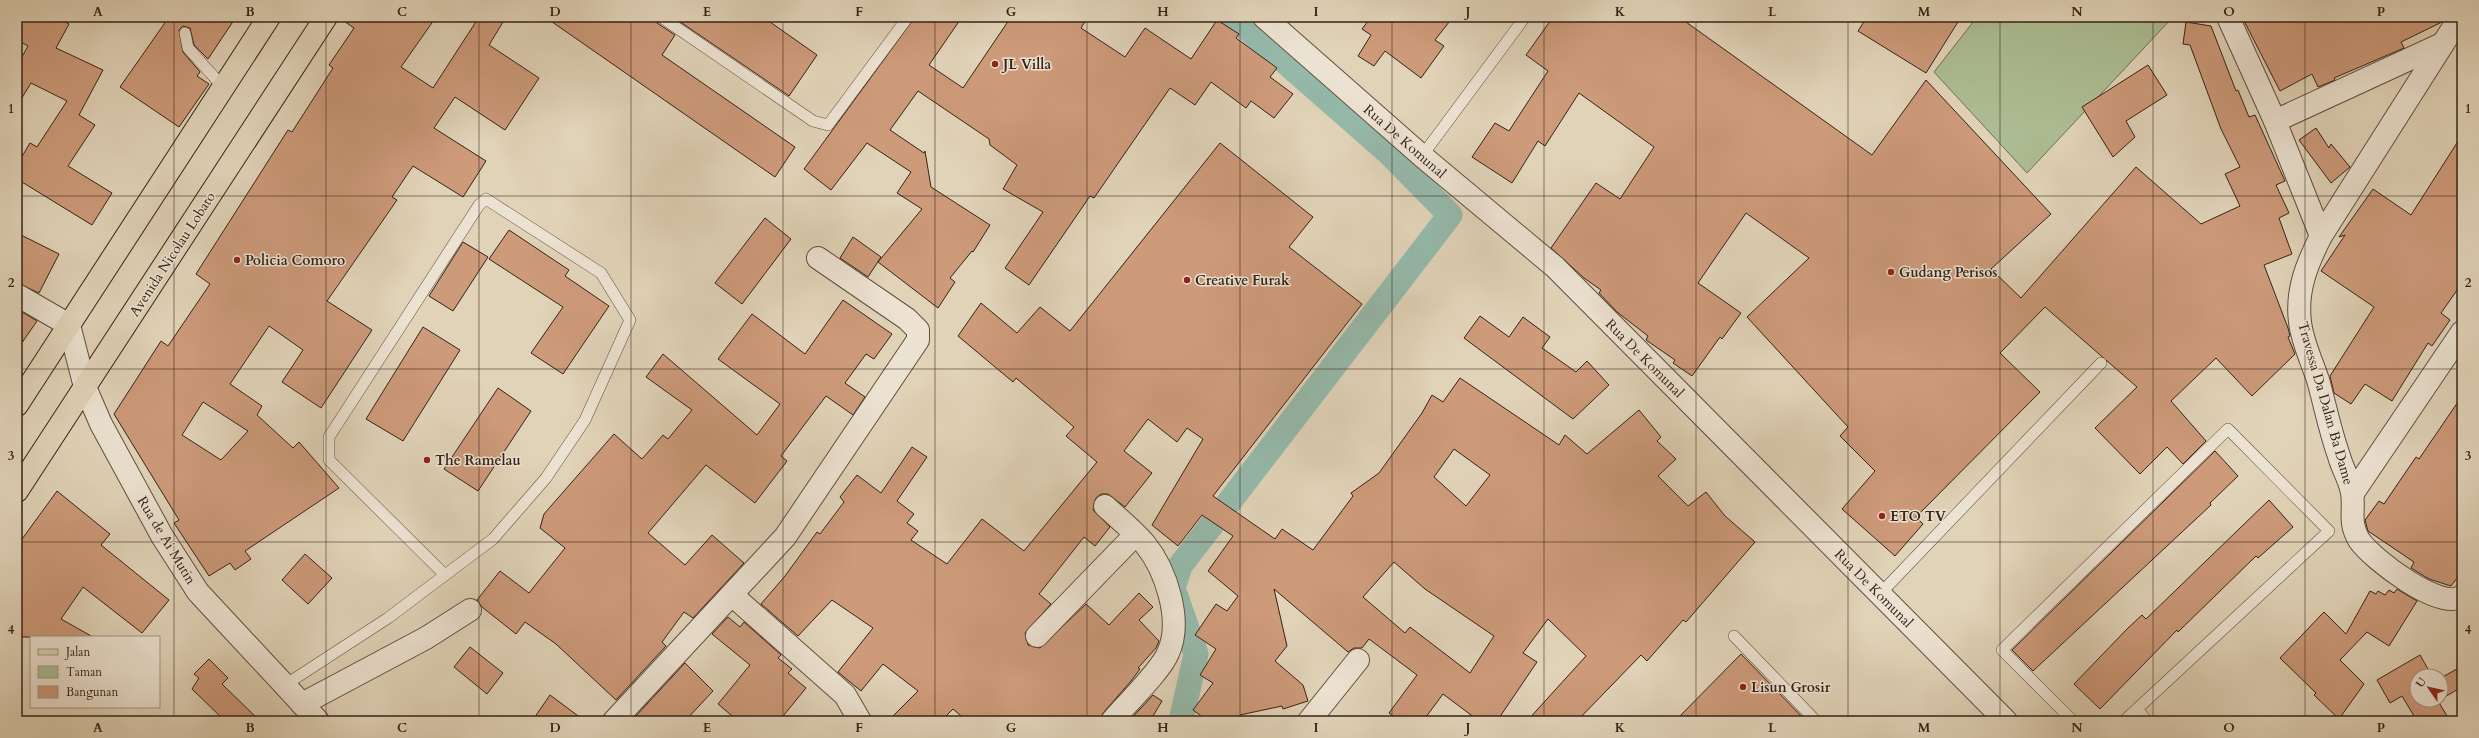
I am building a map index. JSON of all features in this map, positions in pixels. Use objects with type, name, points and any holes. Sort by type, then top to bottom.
[{"type":"main road","points":[[17,405],[269,17]]},
{"type":"main road","name":"Avenida Nicolau Lobato","points":[[17,491],[326,17]]},
{"type":"street","name":"Rua De Komunal","points":[[1264,17],[1422,156],[1555,267],[2006,721]]},
{"type":"street","points":[[2228,17],[2275,121],[2321,236]]},
{"type":"street","name":"Travessa Da Dalan Ba Dame","points":[[2460,17],[2321,236],[2307,264],[2300,292],[2300,323],[2339,456],[2352,493],[2351,516],[2359,539],[2373,556],[2397,575],[2444,600],[2457,600],[2462,596]]},
{"type":"street","points":[[2275,121],[2442,44]]},
{"type":"street","points":[[614,721],[785,537],[918,340],[918,330],[907,319],[818,258]]},
{"type":"street","points":[[17,295],[69,325]]},
{"type":"street","name":"Rua de Ai Mutin","points":[[69,325],[85,388],[101,424],[162,536],[198,592],[318,721]]},
{"type":"street","points":[[2352,493],[2462,332]]},
{"type":"street","points":[[1105,506],[1145,544],[1160,569],[1169,596],[1174,626],[1168,653],[1112,721]]},
{"type":"street","points":[[1037,636],[1135,535]]},
{"type":"street","points":[[732,595],[845,695],[860,721]]},
{"type":"street","points":[[302,704],[426,638],[470,610]]},
{"type":"street","points":[[1309,721],[1358,660]]},
{"type":"lane","points":[[661,17],[813,121],[828,125],[908,17]]},
{"type":"lane","points":[[1422,156],[1525,17]]},
{"type":"lane","points":[[185,33],[188,48],[223,88]]},
{"type":"lane","points":[[285,685],[388,618],[493,539],[546,478],[585,420],[630,320],[601,273],[486,199],[479,205],[328,437],[329,460],[445,575]]},
{"type":"lane","points":[[1880,594],[2101,362]]},
{"type":"lane","points":[[2073,721],[2002,650],[2228,429],[2329,530],[2124,721]]},
{"type":"lane","points":[[1734,636],[1816,721]]},
{"type":"lane","points":[[2137,709],[2147,721]]},
{"type":"green space","points":[[1977,17],[2173,17],[2027,173],[1934,72]]},
{"type":"building","points":[[17,17],[56,17],[69,24],[56,48],[103,70],[79,115],[95,125],[68,166],[112,193],[92,225],[17,179],[17,165],[30,143],[37,147],[67,101],[31,83],[17,106],[17,66],[28,46],[17,40]]},
{"type":"building","points":[[169,17],[236,17],[208,59],[194,45],[190,28],[183,26],[179,30],[183,52],[200,72],[197,76],[209,84],[179,127],[120,87]]},
{"type":"building","points":[[338,17],[436,17],[401,67],[433,88],[479,17],[506,17],[489,45],[539,78],[505,130],[455,97],[434,128],[486,161],[463,197],[413,166],[392,197],[397,200],[327,301],[372,330],[321,408],[282,382],[303,350],[269,326],[230,384],[262,406],[257,415],[293,448],[299,442],[339,488],[245,551],[251,559],[235,570],[230,563],[209,576],[174,523],[179,520],[114,414],[161,341],[168,346],[210,284],[196,274],[288,130],[292,132],[333,68],[329,65],[354,28]],"holes":[[[203,402],[248,431],[221,460],[182,435]]]},
{"type":"building","points":[[545,17],[654,17],[657,23],[675,35],[662,55],[795,147],[775,177]]},
{"type":"building","points":[[673,17],[763,17],[817,55],[789,96]]},
{"type":"building","points":[[915,17],[962,17],[929,65],[963,88],[1011,17],[1088,17],[1081,28],[1125,57],[1145,28],[1191,59],[1217,20],[1239,34],[1236,38],[1277,68],[1270,77],[1293,94],[1274,118],[1251,101],[1246,108],[1211,82],[1195,105],[1170,88],[1094,198],[1090,196],[1029,285],[1005,268],[1043,212],[1003,189],[1017,165],[990,145],[989,139],[918,91],[890,130],[924,153],[925,151],[931,187],[990,225],[973,252],[972,251],[950,278],[955,282],[938,308],[878,262],[922,209],[897,193],[911,172],[867,143],[831,190],[804,169]]},
{"type":"building","points":[[1371,17],[1453,17],[1435,40],[1444,46],[1421,78],[1385,51],[1374,66],[1358,56],[1371,35],[1362,29]]},
{"type":"building","points":[[1553,17],[1679,17],[1872,155],[1926,80],[2051,214],[1991,269],[2021,298],[2136,167],[2201,224],[2240,206],[2225,174],[2240,167],[2221,129],[2190,45],[2183,44],[2186,22],[2211,26],[2236,91],[2238,90],[2249,117],[2255,115],[2285,181],[2276,185],[2289,213],[2279,218],[2292,254],[2264,265],[2288,328],[2290,336],[2288,337],[2295,354],[2252,396],[2216,358],[2171,401],[2206,441],[2183,464],[2167,447],[2140,474],[2095,428],[2137,387],[2045,307],[2000,353],[2040,392],[1916,517],[1923,524],[1895,556],[1842,509],[1875,471],[1840,436],[1848,427],[1747,317],[1809,258],[1746,213],[1698,283],[1741,313],[1722,339],[1720,337],[1692,376],[1673,363],[1675,360],[1646,340],[1648,336],[1617,312],[1599,293],[1601,290],[1584,278],[1551,248],[1596,183],[1620,199],[1654,147],[1579,93],[1545,146],[1538,141],[1512,183],[1472,157],[1495,123],[1509,131],[1548,71],[1526,55]]},
{"type":"building","points":[[1867,17],[1961,17],[1926,73],[1858,31]]},
{"type":"building","points":[[2242,17],[2445,17],[2442,22],[2401,42],[2404,48],[2334,78],[2335,80],[2318,87],[2312,74],[2280,91]]},
{"type":"building","points":[[2148,65],[2167,95],[2126,121],[2135,137],[2113,157],[2082,107]]},
{"type":"building","points":[[2316,128],[2329,148],[2331,144],[2350,167],[2331,183],[2299,140]]},
{"type":"building","points":[[2462,135],[2462,283],[2441,313],[2450,320],[2432,346],[2428,343],[2392,401],[2365,384],[2351,404],[2334,393],[2330,376],[2374,307],[2321,271],[2345,235],[2339,237],[2373,189],[2411,215]]},
{"type":"building","points":[[1220,143],[1313,217],[1289,247],[1362,304],[1213,496],[1275,539],[1282,529],[1313,550],[1353,496],[1351,493],[1379,473],[1422,413],[1432,395],[1443,402],[1460,378],[1559,445],[1565,435],[1587,454],[1639,410],[1661,437],[1657,441],[1676,459],[1658,476],[1688,506],[1706,492],[1725,516],[1755,542],[1686,622],[1683,620],[1647,661],[1641,655],[1577,721],[1527,721],[1586,656],[1548,619],[1523,653],[1537,662],[1497,721],[1479,721],[1443,694],[1423,721],[1400,721],[1389,713],[1417,675],[1369,639],[1362,648],[1354,648],[1348,652],[1274,589],[1287,646],[1275,661],[1303,685],[1308,701],[1283,709],[1282,706],[1240,715],[1235,721],[1208,721],[1193,710],[1213,683],[1200,675],[1216,649],[1195,635],[1216,604],[1227,611],[1238,596],[1208,571],[1233,536],[1202,515],[1178,546],[1152,525],[1203,439],[1187,428],[1177,442],[1148,419],[1124,451],[1152,473],[1125,507],[1108,494],[1101,494],[1096,498],[1093,510],[1110,527],[1095,546],[1084,537],[1039,594],[1051,604],[1025,633],[1028,645],[1040,648],[1086,604],[1109,625],[1139,593],[1153,607],[1139,620],[1159,641],[1156,648],[1138,668],[1140,669],[1131,681],[1103,713],[1100,721],[967,721],[953,709],[941,721],[888,721],[918,691],[883,664],[861,691],[838,672],[873,628],[832,600],[798,636],[761,604],[785,576],[817,532],[820,534],[844,502],[840,497],[857,475],[881,493],[912,447],[927,457],[897,501],[914,514],[907,523],[918,531],[911,540],[947,564],[982,519],[1024,551],[1097,462],[1066,436],[1074,427],[1016,378],[1013,382],[958,336],[981,303],[1017,333],[1040,307],[1070,331]],"holes":[[[1454,449],[1490,475],[1466,506],[1434,477]],[[1394,562],[1425,589],[1494,636],[1470,673],[1410,627],[1405,633],[1363,597]]]},
{"type":"building","points":[[765,218],[791,239],[742,304],[715,283]]},
{"type":"building","points":[[509,230],[569,270],[565,276],[609,306],[563,374],[531,353],[563,307],[489,259]]},
{"type":"building","points":[[17,233],[59,254],[39,293],[17,283]]},
{"type":"building","points":[[853,237],[881,257],[868,277],[840,258]]},
{"type":"building","points":[[463,242],[488,257],[453,311],[429,296]]},
{"type":"building","points":[[843,300],[892,334],[874,359],[866,354],[845,383],[865,397],[853,415],[826,396],[781,456],[787,461],[755,503],[706,465],[648,533],[685,565],[712,535],[744,563],[693,618],[684,612],[662,642],[666,646],[616,700],[556,644],[525,622],[516,634],[482,607],[477,600],[500,571],[529,593],[565,548],[540,528],[544,514],[614,434],[642,459],[663,435],[668,439],[692,410],[646,377],[663,354],[757,435],[780,404],[718,359],[752,314],[805,354]]},
{"type":"building","points":[[17,309],[37,321],[17,350]]},
{"type":"building","points":[[1480,316],[1509,337],[1523,317],[1550,337],[1542,348],[1576,372],[1587,361],[1609,385],[1573,419],[1464,338]]},
{"type":"building","points":[[423,327],[460,350],[403,441],[366,419]]},
{"type":"building","points":[[498,388],[531,411],[478,491],[444,469]]},
{"type":"building","points":[[2462,396],[2462,572],[2451,586],[2429,579],[2411,568],[2414,562],[2368,531],[2365,520],[2379,501],[2384,504],[2416,457],[2419,459]]},
{"type":"building","points":[[2215,451],[2238,476],[2210,503],[2211,505],[2033,671],[2012,650]]},
{"type":"building","points":[[57,491],[110,534],[101,545],[169,600],[142,633],[83,587],[61,619],[91,636],[17,637],[17,546]]},
{"type":"building","points":[[2269,500],[2293,527],[2258,558],[2256,556],[2178,632],[2177,630],[2100,709],[2074,684],[2127,629],[2142,615],[2146,619]]},
{"type":"building","points":[[305,554],[332,578],[308,604],[282,580]]},
{"type":"building","points":[[2397,589],[2417,601],[2389,646],[2367,632],[2340,660],[2364,684],[2339,719],[2314,695],[2316,693],[2280,658],[2324,612],[2346,634],[2370,591],[2376,594],[2378,591],[2385,595],[2389,590],[2394,593]]},
{"type":"building","points":[[728,617],[740,627],[744,622],[781,655],[778,658],[792,669],[788,673],[806,688],[779,721],[738,721],[718,704],[750,665],[712,634]]},
{"type":"building","points":[[470,647],[503,673],[487,694],[454,667]]},
{"type":"building","name":"Lisun Grosir","points":[[1741,654],[1806,721],[1675,721]]},
{"type":"building","points":[[2420,655],[2427,668],[2409,668],[2409,708],[2402,696],[2390,703],[2377,680]]},
{"type":"building","points":[[209,659],[228,678],[222,684],[260,721],[225,721],[192,689],[199,678],[194,674]]},
{"type":"building","points":[[685,663],[713,691],[685,721],[638,721],[634,718]]},
{"type":"building","points":[[2462,666],[2462,687],[2449,694],[2449,673]]},
{"type":"building","points":[[550,695],[585,721],[532,721]]},
{"type":"building","points":[[1153,695],[1162,701],[1150,721],[1129,721]]},
{"type":"building","points":[[2409,708],[2442,708],[2450,721],[2417,721]]},
{"type":"waterway","points":[[1181,721],[1196,654],[1173,588],[1180,566],[1450,215],[1388,152],[1234,17]]},
{"type":"place","name":"JL Villa","points":[[995,64]]},
{"type":"place","name":"Policia Comoro","points":[[237,260]]},
{"type":"place","name":"Gudang Perisos","points":[[1891,272]]},
{"type":"place","name":"Creative Furak","points":[[1187,280]]},
{"type":"place","name":"The Ramelau","points":[[427,460]]},
{"type":"place","name":"ETO TV","points":[[1882,516]]},
{"type":"place","name":"Lisun Grosir","points":[[1743,687]]}]
